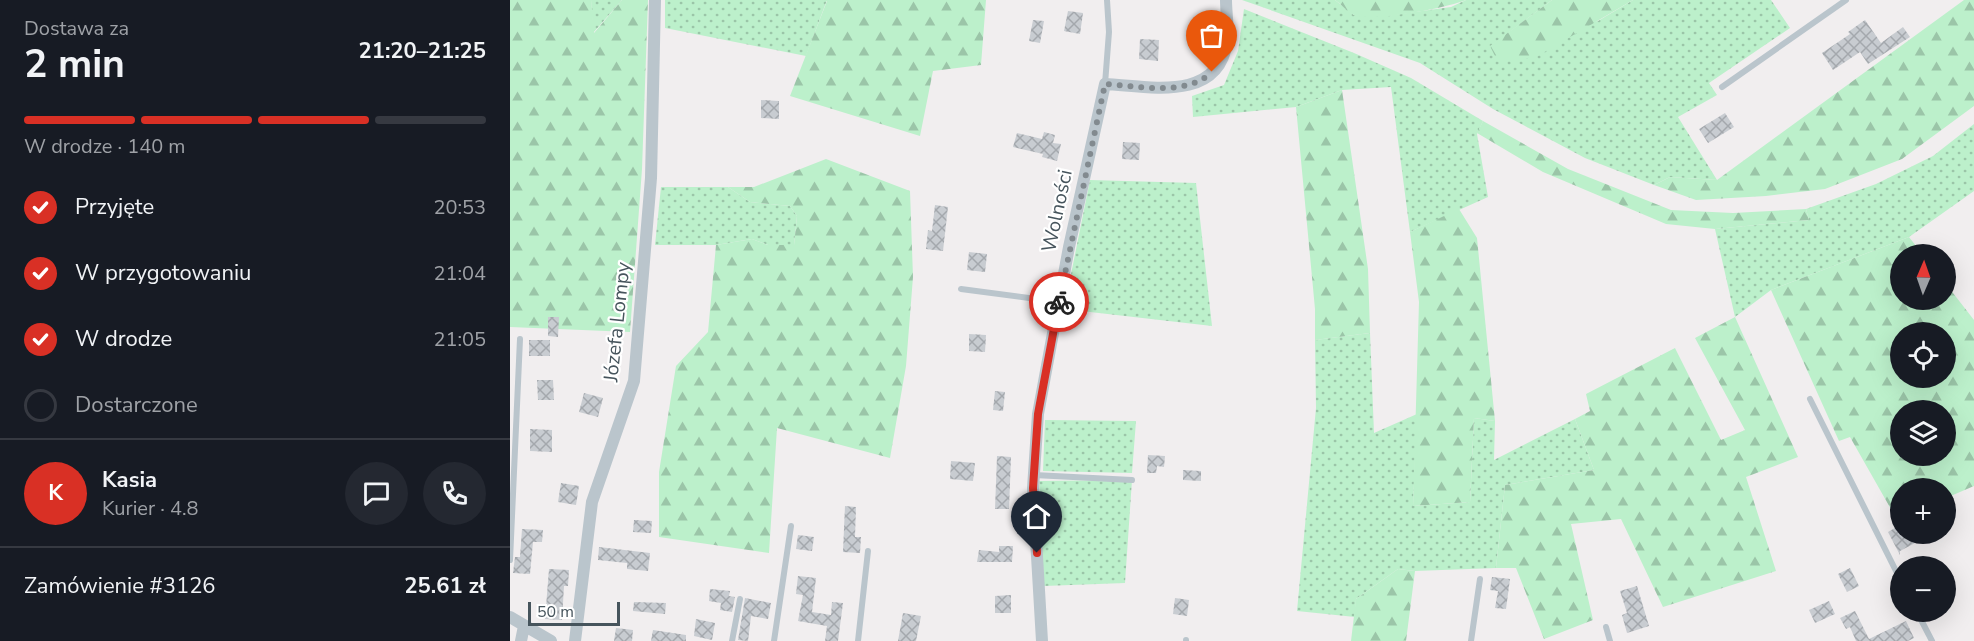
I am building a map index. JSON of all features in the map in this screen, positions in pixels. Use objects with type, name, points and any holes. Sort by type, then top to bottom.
[{"type":"street","name":"Józefa Lompy","points":[[575,641],[592,502],[634,381],[651,178],[655,0]]},
{"type":"street","points":[[1105,84],[1180,87],[1202,81],[1217,67],[1227,42],[1226,0]]},
{"type":"street","name":"Wolności","points":[[1042,641],[1033,488],[1038,414],[1105,84]]},
{"type":"street","points":[[510,617],[551,641]]},
{"type":"street","points":[[521,641],[524,626]]},
{"type":"lane","points":[[1105,84],[1109,32],[1107,0]]},
{"type":"lane","points":[[1722,87],[1846,0]]},
{"type":"lane","points":[[961,289],[1059,302]]},
{"type":"lane","points":[[510,560],[520,339]]},
{"type":"lane","points":[[1810,399],[1890,559]]},
{"type":"lane","points":[[1034,475],[1132,480]]},
{"type":"lane","points":[[774,641],[790,526]]},
{"type":"lane","points":[[858,641],[868,551]]},
{"type":"lane","points":[[1471,641],[1480,579]]},
{"type":"lane","points":[[732,641],[740,599]]},
{"type":"lane","points":[[1922,622],[1932,641]]},
{"type":"lane","points":[[1606,627],[1610,641]]},
{"type":"green space","points":[[510,0],[591,0],[594,33],[622,0],[648,0],[642,169],[630,332],[510,327]]},
{"type":"green space","points":[[591,0],[622,0],[593,33]]},
{"type":"green space","points":[[665,0],[827,0],[806,56],[665,28]]},
{"type":"green space","points":[[816,0],[986,0],[981,65],[933,71],[920,136],[790,96],[827,1]]},
{"type":"green space","points":[[1242,0],[1335,0],[1354,15],[1385,16],[1451,7],[1466,0],[1552,0],[1491,46],[1598,21],[1633,0],[1771,0],[1790,28],[1709,83],[1717,95],[1678,117],[1717,180],[1670,177],[1654,185],[1585,158],[1493,109],[1420,63]]},
{"type":"green space","points":[[1335,0],[1466,0],[1427,10],[1363,17],[1349,12]]},
{"type":"green space","points":[[1552,0],[1633,0],[1536,57],[1498,62],[1490,46]]},
{"type":"green space","points":[[1964,0],[1974,0],[1974,106],[1902,159],[1825,189],[1766,196],[1696,200],[1654,185],[1670,177],[1717,180]]},
{"type":"green space","points":[[1244,9],[1411,78],[1483,121],[1477,134],[1488,197],[1410,232],[1391,87],[1342,90],[1296,107],[1193,117],[1192,96],[1224,85],[1238,51]]},
{"type":"green space","points":[[1342,90],[1368,269],[1370,333],[1315,340],[1315,309],[1296,107]]},
{"type":"green space","points":[[1483,121],[1568,169],[1671,210],[1733,213],[1806,209],[1809,220],[1715,229],[1666,224],[1543,172],[1477,133]]},
{"type":"green space","points":[[1974,124],[1974,191],[1909,237],[1771,290],[1735,317],[1715,229],[1809,220],[1806,209],[1876,184],[1933,156]]},
{"type":"green space","points":[[826,159],[910,191],[913,277],[906,366],[890,458],[777,428],[769,553],[659,537],[659,472],[676,366],[708,332],[716,245],[752,239],[768,245],[794,245],[797,216],[790,206],[750,202],[728,187],[754,187]]},
{"type":"green space","points":[[1090,180],[1196,183],[1212,326],[1064,309]]},
{"type":"green space","points":[[661,187],[728,187],[750,202],[790,206],[797,216],[794,245],[768,245],[752,239],[716,245],[655,245]]},
{"type":"green space","points":[[1459,209],[1477,238],[1495,421],[1474,418],[1470,502],[1413,506],[1419,302],[1410,232]]},
{"type":"green space","points":[[1909,237],[1914,244],[1891,244]]},
{"type":"green space","points":[[1890,244],[1890,310],[1956,310],[1956,297],[1974,320],[1974,486],[1956,494],[1956,478],[1890,478],[1890,507],[1850,437],[1839,441],[1771,290]]},
{"type":"green space","points":[[1735,317],[1798,457],[1746,477],[1776,571],[1663,607],[1621,519],[1571,524],[1593,620],[1544,639],[1516,568],[1496,568],[1505,485],[1594,470],[1575,419],[1590,411],[1586,394],[1675,348],[1721,440],[1745,430],[1695,338]]},
{"type":"green space","points":[[1370,333],[1374,433],[1417,414],[1413,506],[1470,502],[1474,418],[1495,421],[1494,460],[1575,419],[1594,470],[1505,485],[1496,568],[1415,571],[1398,569],[1356,599],[1355,617],[1297,611],[1316,408],[1315,340]]},
{"type":"green space","points":[[1045,420],[1136,421],[1132,473],[1043,471]]},
{"type":"green space","points":[[1132,480],[1125,583],[1044,586],[1039,481]]},
{"type":"green space","points":[[1398,569],[1415,571],[1406,641],[1351,641],[1356,599]]},
{"type":"building","points":[[1068,11],[1083,13],[1080,34],[1064,31]]},
{"type":"building","points":[[1033,20],[1044,21],[1040,43],[1029,41]]},
{"type":"building","points":[[1865,20],[1881,43],[1903,27],[1910,37],[1868,64],[1860,52],[1833,70],[1822,53],[1850,34],[1848,32]]},
{"type":"building","points":[[1140,39],[1159,40],[1158,61],[1139,59]]},
{"type":"building","points":[[761,100],[779,101],[779,119],[761,118]]},
{"type":"building","points":[[1725,113],[1734,127],[1708,143],[1699,129]]},
{"type":"building","points":[[1044,132],[1055,135],[1053,143],[1061,144],[1057,161],[1042,157],[1043,154],[1013,147],[1017,133],[1042,139]]},
{"type":"building","points":[[1123,142],[1140,143],[1139,160],[1122,159]]},
{"type":"building","points":[[935,205],[948,207],[943,251],[926,249],[928,230],[932,231]]},
{"type":"building","points":[[969,252],[987,254],[985,272],[967,270]]},
{"type":"building","points":[[548,317],[559,317],[558,337],[548,336]]},
{"type":"building","points":[[969,334],[986,335],[985,352],[969,351]]},
{"type":"building","points":[[529,340],[550,340],[550,356],[529,356]]},
{"type":"building","points":[[537,380],[553,380],[554,400],[538,400]]},
{"type":"building","points":[[995,391],[1005,392],[1003,411],[993,410]]},
{"type":"building","points":[[584,393],[603,398],[598,417],[579,412]]},
{"type":"building","points":[[530,429],[552,430],[552,452],[530,451]]},
{"type":"building","points":[[1148,455],[1165,456],[1164,467],[1157,466],[1156,473],[1147,473]]},
{"type":"building","points":[[997,456],[1011,457],[1009,509],[995,509]]},
{"type":"building","points":[[951,461],[975,463],[973,481],[950,479]]},
{"type":"building","points":[[1183,470],[1201,471],[1201,481],[1183,480]]},
{"type":"building","points":[[561,483],[579,486],[576,505],[558,502]]},
{"type":"building","points":[[845,506],[856,507],[855,537],[861,537],[860,553],[843,552]]},
{"type":"building","points":[[634,520],[652,521],[651,533],[633,532]]},
{"type":"building","points":[[522,529],[543,530],[542,542],[533,542],[530,574],[513,573],[515,557],[520,557]]},
{"type":"building","points":[[798,535],[814,537],[812,551],[796,549]]},
{"type":"building","points":[[1894,544],[1913,544],[1900,551],[1900,555]]},
{"type":"building","points":[[999,546],[1013,546],[1012,562],[977,562],[979,550],[999,552]]},
{"type":"building","points":[[599,547],[650,553],[648,571],[627,569],[627,563],[598,560]]},
{"type":"building","points":[[1850,568],[1859,586],[1847,592],[1838,574]]},
{"type":"building","points":[[549,569],[569,570],[568,586],[564,586],[562,620],[545,619]]},
{"type":"building","points":[[798,576],[816,578],[812,612],[831,615],[832,602],[843,603],[838,641],[825,641],[827,626],[798,621],[803,595],[796,594]]},
{"type":"building","points":[[1492,577],[1510,579],[1506,609],[1495,608],[1498,591],[1490,590]]},
{"type":"building","points":[[1637,586],[1649,626],[1627,633],[1622,615],[1627,613],[1620,591]]},
{"type":"building","points":[[710,589],[730,591],[729,596],[735,597],[732,612],[720,610],[721,603],[709,601]]},
{"type":"building","points":[[1011,595],[1011,613],[995,613],[995,596]]},
{"type":"building","points":[[745,598],[771,603],[768,619],[751,616],[748,641],[738,640]]},
{"type":"building","points":[[1175,598],[1189,600],[1187,616],[1173,614]]},
{"type":"building","points":[[1829,601],[1835,614],[1815,623],[1809,610]]},
{"type":"building","points":[[634,602],[666,603],[665,614],[633,611]]},
{"type":"building","points":[[1855,611],[1869,639],[1906,622],[1914,638],[1908,641],[1856,641],[1850,627],[1846,629],[1840,618]]},
{"type":"building","points":[[903,613],[921,616],[916,641],[898,641]]},
{"type":"building","points":[[696,619],[715,623],[712,640],[694,636]]},
{"type":"building","points":[[616,628],[633,630],[632,641],[614,641]]},
{"type":"building","points":[[653,630],[686,635],[686,641],[651,641]]},
{"type":"way so far","points":[[1059,302],[1105,84],[1180,87],[1202,81],[1212,72]]},
{"type":"route","points":[[1037,553],[1033,488],[1038,414],[1059,302]]}]
